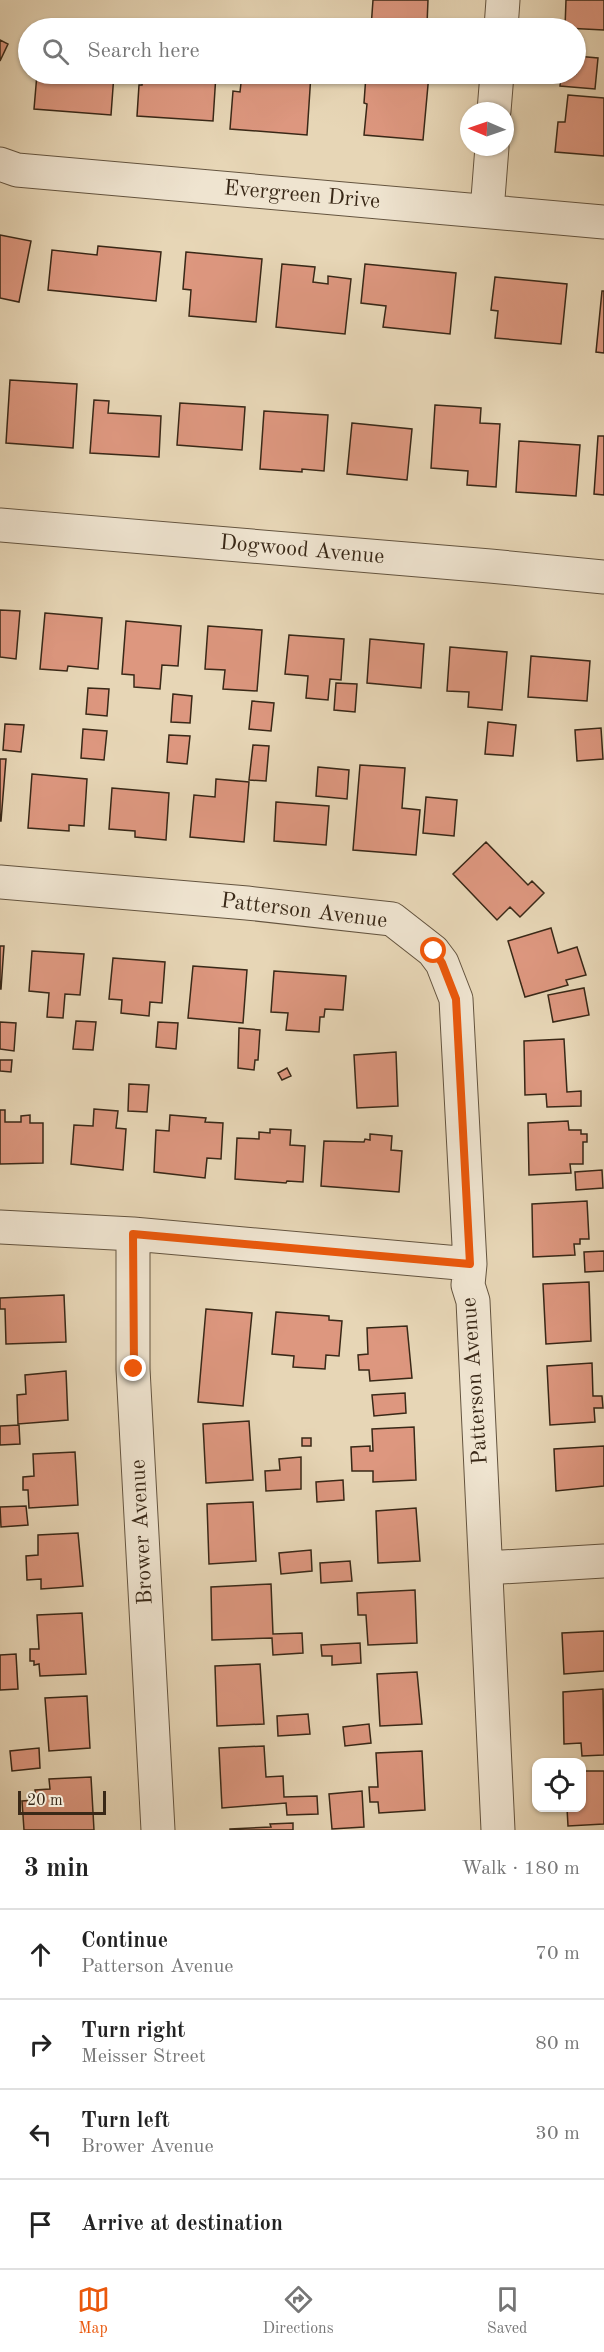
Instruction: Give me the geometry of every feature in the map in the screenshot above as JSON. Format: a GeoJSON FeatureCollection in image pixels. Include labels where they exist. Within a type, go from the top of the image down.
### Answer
{"type":"FeatureCollection","features":[{"type":"Feature","properties":{"kind":"street"},"geometry":{"type":"LineString","coordinates":[[502,18],[503,0]]}},
{"type":"Feature","properties":{"kind":"street"},"geometry":{"type":"LineString","coordinates":[[495,102],[496,84]]}},
{"type":"Feature","properties":{"kind":"street"},"geometry":{"type":"LineString","coordinates":[[487,211],[491,156]]}},
{"type":"Feature","properties":{"kind":"street","name":"Evergreen Drive"},"geometry":{"type":"LineString","coordinates":[[0,164],[17,170],[604,222]]}},
{"type":"Feature","properties":{"kind":"street","name":"Dogwood Avenue"},"geometry":{"type":"LineString","coordinates":[[0,525],[479,565],[604,578]]}},
{"type":"Feature","properties":{"kind":"street","name":"Patterson Avenue"},"geometry":{"type":"LineString","coordinates":[[0,882],[247,903],[393,919],[434,951],[442,963],[456,999],[470,1264],[468,1285],[473,1301],[498,1830]]}},
{"type":"Feature","properties":{"kind":"street"},"geometry":{"type":"LineString","coordinates":[[0,1227],[133,1234],[470,1264]]}},
{"type":"Feature","properties":{"kind":"street","name":"Brower Avenue"},"geometry":{"type":"LineString","coordinates":[[133,1234],[134,1369],[158,1830]]}},
{"type":"Feature","properties":{"kind":"street"},"geometry":{"type":"LineString","coordinates":[[486,1568],[604,1561]]}},
{"type":"Feature","properties":{"kind":"building"},"geometry":{"type":"Polygon","coordinates":[[[373,0],[428,0],[427,18],[372,18],[373,0]]]}},
{"type":"Feature","properties":{"kind":"building"},"geometry":{"type":"Polygon","coordinates":[[[566,0],[604,0],[604,30],[586,29],[586,18],[565,18],[566,0]]]}},
{"type":"Feature","properties":{"kind":"building"},"geometry":{"type":"Polygon","coordinates":[[[0,40],[8,44],[0,61],[0,40]]]}},
{"type":"Feature","properties":{"kind":"building"},"geometry":{"type":"Polygon","coordinates":[[[586,57],[598,58],[595,89],[560,86],[560,84],[586,84],[586,57]]]}},
{"type":"Feature","properties":{"kind":"building"},"geometry":{"type":"Polygon","coordinates":[[[36,84],[113,84],[111,115],[34,109],[36,84]]]}},
{"type":"Feature","properties":{"kind":"building"},"geometry":{"type":"Polygon","coordinates":[[[215,84],[213,121],[137,116],[139,85],[215,84]]]}},
{"type":"Feature","properties":{"kind":"building"},"geometry":{"type":"Polygon","coordinates":[[[241,84],[310,84],[307,135],[230,129],[233,91],[240,92],[241,84]]]}},
{"type":"Feature","properties":{"kind":"building"},"geometry":{"type":"Polygon","coordinates":[[[365,84],[428,84],[423,140],[364,135],[367,104],[364,103],[365,84]]]}},
{"type":"Feature","properties":{"kind":"building"},"geometry":{"type":"Polygon","coordinates":[[[568,95],[604,98],[604,156],[555,152],[558,122],[565,122],[568,95]]]}},
{"type":"Feature","properties":{"kind":"building"},"geometry":{"type":"Polygon","coordinates":[[[0,235],[31,241],[19,302],[0,298],[0,235]]]}},
{"type":"Feature","properties":{"kind":"building"},"geometry":{"type":"Polygon","coordinates":[[[98,246],[161,252],[156,301],[48,290],[52,250],[97,255],[98,246]]]}},
{"type":"Feature","properties":{"kind":"building"},"geometry":{"type":"Polygon","coordinates":[[[186,252],[262,259],[256,322],[189,316],[191,290],[183,289],[186,252]]]}},
{"type":"Feature","properties":{"kind":"building"},"geometry":{"type":"Polygon","coordinates":[[[282,264],[315,267],[313,282],[328,284],[328,276],[351,279],[345,334],[276,327],[282,264]]]}},
{"type":"Feature","properties":{"kind":"building"},"geometry":{"type":"Polygon","coordinates":[[[365,264],[456,273],[450,334],[383,327],[386,306],[361,303],[365,264]]]}},
{"type":"Feature","properties":{"kind":"building"},"geometry":{"type":"Polygon","coordinates":[[[495,277],[567,284],[561,344],[495,338],[498,311],[491,310],[495,277]]]}},
{"type":"Feature","properties":{"kind":"building"},"geometry":{"type":"Polygon","coordinates":[[[602,291],[604,291],[604,353],[596,352],[602,291]]]}},
{"type":"Feature","properties":{"kind":"building"},"geometry":{"type":"Polygon","coordinates":[[[10,380],[77,384],[73,448],[6,443],[10,380]]]}},
{"type":"Feature","properties":{"kind":"building"},"geometry":{"type":"Polygon","coordinates":[[[94,400],[109,401],[108,413],[161,416],[159,457],[90,453],[94,400]]]}},
{"type":"Feature","properties":{"kind":"building"},"geometry":{"type":"Polygon","coordinates":[[[180,403],[245,407],[242,450],[177,445],[180,403]]]}},
{"type":"Feature","properties":{"kind":"building"},"geometry":{"type":"Polygon","coordinates":[[[435,405],[481,408],[480,423],[500,424],[496,487],[467,485],[468,471],[431,468],[435,405]]]}},
{"type":"Feature","properties":{"kind":"building"},"geometry":{"type":"Polygon","coordinates":[[[264,411],[328,415],[324,471],[260,469],[264,411]]]}},
{"type":"Feature","properties":{"kind":"building"},"geometry":{"type":"Polygon","coordinates":[[[352,423],[412,429],[407,480],[347,474],[352,423]]]}},
{"type":"Feature","properties":{"kind":"building"},"geometry":{"type":"Polygon","coordinates":[[[598,436],[604,436],[604,495],[594,494],[598,436]]]}},
{"type":"Feature","properties":{"kind":"building"},"geometry":{"type":"Polygon","coordinates":[[[519,441],[580,445],[576,496],[516,492],[519,441]]]}},
{"type":"Feature","properties":{"kind":"building"},"geometry":{"type":"Polygon","coordinates":[[[0,610],[20,611],[16,659],[0,657],[0,610]]]}},
{"type":"Feature","properties":{"kind":"building"},"geometry":{"type":"Polygon","coordinates":[[[45,613],[102,618],[98,669],[68,666],[67,671],[40,669],[45,613]]]}},
{"type":"Feature","properties":{"kind":"building"},"geometry":{"type":"Polygon","coordinates":[[[126,621],[181,626],[178,666],[162,665],[160,689],[134,687],[134,675],[122,674],[126,621]]]}},
{"type":"Feature","properties":{"kind":"building"},"geometry":{"type":"Polygon","coordinates":[[[208,626],[262,630],[257,691],[223,689],[225,670],[205,669],[208,626]]]}},
{"type":"Feature","properties":{"kind":"building"},"geometry":{"type":"Polygon","coordinates":[[[289,635],[344,639],[341,680],[330,679],[328,700],[306,698],[308,676],[285,674],[289,635]]]}},
{"type":"Feature","properties":{"kind":"building"},"geometry":{"type":"Polygon","coordinates":[[[370,639],[424,644],[421,688],[367,683],[370,639]]]}},
{"type":"Feature","properties":{"kind":"building"},"geometry":{"type":"Polygon","coordinates":[[[450,647],[507,652],[502,710],[468,707],[469,692],[447,691],[450,647]]]}},
{"type":"Feature","properties":{"kind":"building"},"geometry":{"type":"Polygon","coordinates":[[[531,656],[590,661],[587,701],[528,697],[531,656]]]}},
{"type":"Feature","properties":{"kind":"building"},"geometry":{"type":"Polygon","coordinates":[[[336,683],[357,684],[355,712],[334,710],[336,683]]]}},
{"type":"Feature","properties":{"kind":"building"},"geometry":{"type":"Polygon","coordinates":[[[88,688],[109,689],[107,716],[86,714],[88,688]]]}},
{"type":"Feature","properties":{"kind":"building"},"geometry":{"type":"Polygon","coordinates":[[[173,694],[192,696],[190,723],[171,722],[173,694]]]}},
{"type":"Feature","properties":{"kind":"building"},"geometry":{"type":"Polygon","coordinates":[[[252,701],[274,703],[271,731],[249,729],[252,701]]]}},
{"type":"Feature","properties":{"kind":"building"},"geometry":{"type":"Polygon","coordinates":[[[488,722],[516,725],[513,756],[485,754],[488,722]]]}},
{"type":"Feature","properties":{"kind":"building"},"geometry":{"type":"Polygon","coordinates":[[[5,724],[24,725],[21,752],[3,750],[5,724]]]}},
{"type":"Feature","properties":{"kind":"building"},"geometry":{"type":"Polygon","coordinates":[[[601,728],[603,759],[577,761],[575,730],[601,728]]]}},
{"type":"Feature","properties":{"kind":"building"},"geometry":{"type":"Polygon","coordinates":[[[83,729],[107,731],[104,760],[81,758],[83,729]]]}},
{"type":"Feature","properties":{"kind":"building"},"geometry":{"type":"Polygon","coordinates":[[[169,735],[190,736],[187,764],[167,762],[169,735]]]}},
{"type":"Feature","properties":{"kind":"building"},"geometry":{"type":"Polygon","coordinates":[[[253,745],[269,746],[266,781],[249,780],[253,745]]]}},
{"type":"Feature","properties":{"kind":"building"},"geometry":{"type":"Polygon","coordinates":[[[0,759],[6,759],[1,821],[0,821],[0,759]]]}},
{"type":"Feature","properties":{"kind":"building"},"geometry":{"type":"Polygon","coordinates":[[[360,765],[405,768],[402,808],[420,810],[416,855],[353,850],[360,765]]]}},
{"type":"Feature","properties":{"kind":"building"},"geometry":{"type":"Polygon","coordinates":[[[318,767],[349,770],[347,799],[316,796],[318,767]]]}},
{"type":"Feature","properties":{"kind":"building"},"geometry":{"type":"Polygon","coordinates":[[[32,774],[87,779],[84,826],[69,825],[69,831],[28,828],[32,774]]]}},
{"type":"Feature","properties":{"kind":"building"},"geometry":{"type":"Polygon","coordinates":[[[216,779],[249,782],[244,842],[190,837],[194,795],[215,797],[216,779]]]}},
{"type":"Feature","properties":{"kind":"building"},"geometry":{"type":"Polygon","coordinates":[[[112,788],[169,793],[166,840],[135,837],[135,831],[109,829],[112,788]]]}},
{"type":"Feature","properties":{"kind":"building"},"geometry":{"type":"Polygon","coordinates":[[[426,797],[457,800],[454,836],[423,833],[426,797]]]}},
{"type":"Feature","properties":{"kind":"building"},"geometry":{"type":"Polygon","coordinates":[[[276,802],[329,806],[326,845],[274,841],[276,802]]]}},
{"type":"Feature","properties":{"kind":"building"},"geometry":{"type":"Polygon","coordinates":[[[486,842],[528,885],[532,881],[544,893],[520,917],[510,907],[497,920],[453,874],[486,842]]]}},
{"type":"Feature","properties":{"kind":"building"},"geometry":{"type":"Polygon","coordinates":[[[551,928],[558,953],[577,947],[586,975],[566,980],[568,985],[525,997],[508,941],[551,928]]]}},
{"type":"Feature","properties":{"kind":"building"},"geometry":{"type":"Polygon","coordinates":[[[0,946],[4,946],[1,989],[0,989],[0,946]]]}},
{"type":"Feature","properties":{"kind":"building"},"geometry":{"type":"Polygon","coordinates":[[[32,951],[84,954],[80,995],[65,994],[63,1018],[47,1017],[49,993],[29,991],[32,951]]]}},
{"type":"Feature","properties":{"kind":"building"},"geometry":{"type":"Polygon","coordinates":[[[113,958],[165,962],[162,1003],[150,1002],[149,1016],[121,1013],[122,1000],[109,999],[113,958]]]}},
{"type":"Feature","properties":{"kind":"building"},"geometry":{"type":"Polygon","coordinates":[[[193,966],[247,970],[243,1023],[188,1018],[193,966]]]}},
{"type":"Feature","properties":{"kind":"building"},"geometry":{"type":"Polygon","coordinates":[[[274,971],[346,976],[343,1010],[325,1009],[324,1017],[320,1017],[319,1032],[286,1030],[288,1013],[271,1012],[274,971]]]}},
{"type":"Feature","properties":{"kind":"building"},"geometry":{"type":"Polygon","coordinates":[[[584,988],[589,1015],[553,1022],[548,995],[584,988]]]}},
{"type":"Feature","properties":{"kind":"building"},"geometry":{"type":"Polygon","coordinates":[[[76,1021],[96,1022],[93,1050],[73,1049],[76,1021]]]}},
{"type":"Feature","properties":{"kind":"building"},"geometry":{"type":"Polygon","coordinates":[[[0,1022],[16,1023],[14,1051],[0,1049],[0,1022]]]}},
{"type":"Feature","properties":{"kind":"building"},"geometry":{"type":"Polygon","coordinates":[[[158,1022],[178,1023],[176,1049],[156,1047],[158,1022]]]}},
{"type":"Feature","properties":{"kind":"building"},"geometry":{"type":"Polygon","coordinates":[[[239,1028],[260,1030],[258,1060],[255,1060],[254,1070],[238,1068],[239,1028]]]}},
{"type":"Feature","properties":{"kind":"building"},"geometry":{"type":"Polygon","coordinates":[[[564,1039],[567,1092],[581,1091],[581,1106],[547,1107],[546,1094],[525,1095],[524,1041],[564,1039]]]}},
{"type":"Feature","properties":{"kind":"building"},"geometry":{"type":"Polygon","coordinates":[[[396,1052],[398,1106],[357,1108],[354,1055],[396,1052]]]}},
{"type":"Feature","properties":{"kind":"building"},"geometry":{"type":"Polygon","coordinates":[[[0,1060],[12,1060],[11,1072],[0,1071],[0,1060]]]}},
{"type":"Feature","properties":{"kind":"building"},"geometry":{"type":"Polygon","coordinates":[[[287,1068],[291,1076],[282,1080],[278,1073],[287,1068]]]}},
{"type":"Feature","properties":{"kind":"building"},"geometry":{"type":"Polygon","coordinates":[[[129,1084],[149,1085],[147,1112],[128,1111],[129,1084]]]}},
{"type":"Feature","properties":{"kind":"building"},"geometry":{"type":"Polygon","coordinates":[[[94,1109],[118,1111],[116,1128],[126,1129],[123,1170],[71,1164],[74,1125],[93,1126],[94,1109]]]}},
{"type":"Feature","properties":{"kind":"building"},"geometry":{"type":"Polygon","coordinates":[[[0,1110],[5,1110],[5,1122],[21,1122],[21,1116],[30,1115],[30,1123],[43,1123],[43,1163],[0,1164],[0,1110]]]}},
{"type":"Feature","properties":{"kind":"building"},"geometry":{"type":"Polygon","coordinates":[[[170,1115],[206,1118],[205,1122],[223,1123],[221,1159],[207,1158],[205,1178],[154,1172],[156,1130],[169,1131],[170,1115]]]}},
{"type":"Feature","properties":{"kind":"building"},"geometry":{"type":"Polygon","coordinates":[[[568,1121],[569,1130],[581,1130],[581,1134],[587,1134],[587,1142],[583,1142],[583,1164],[570,1164],[571,1173],[529,1175],[528,1123],[568,1121]]]}},
{"type":"Feature","properties":{"kind":"building"},"geometry":{"type":"Polygon","coordinates":[[[270,1129],[291,1130],[290,1145],[305,1146],[303,1182],[235,1179],[237,1138],[259,1139],[259,1132],[270,1133],[270,1129]]]}},
{"type":"Feature","properties":{"kind":"building"},"geometry":{"type":"Polygon","coordinates":[[[370,1134],[392,1136],[391,1150],[402,1151],[399,1192],[321,1186],[324,1141],[364,1142],[365,1139],[370,1140],[370,1134]]]}},
{"type":"Feature","properties":{"kind":"building"},"geometry":{"type":"Polygon","coordinates":[[[602,1170],[603,1188],[576,1190],[575,1172],[602,1170]]]}},
{"type":"Feature","properties":{"kind":"building"},"geometry":{"type":"Polygon","coordinates":[[[587,1201],[589,1239],[580,1239],[580,1244],[574,1244],[575,1255],[533,1257],[532,1204],[587,1201]]]}},
{"type":"Feature","properties":{"kind":"building"},"geometry":{"type":"Polygon","coordinates":[[[604,1251],[604,1271],[585,1272],[584,1252],[604,1251]]]}},
{"type":"Feature","properties":{"kind":"building"},"geometry":{"type":"Polygon","coordinates":[[[589,1282],[591,1341],[546,1344],[543,1284],[589,1282]]]}},
{"type":"Feature","properties":{"kind":"building"},"geometry":{"type":"Polygon","coordinates":[[[64,1295],[66,1342],[6,1344],[5,1309],[0,1309],[0,1298],[64,1295]]]}},
{"type":"Feature","properties":{"kind":"building"},"geometry":{"type":"Polygon","coordinates":[[[206,1309],[252,1313],[243,1406],[198,1402],[206,1309]]]}},
{"type":"Feature","properties":{"kind":"building"},"geometry":{"type":"Polygon","coordinates":[[[276,1312],[329,1316],[329,1320],[342,1321],[339,1356],[326,1355],[325,1369],[293,1367],[294,1356],[272,1354],[276,1312]]]}},
{"type":"Feature","properties":{"kind":"building"},"geometry":{"type":"Polygon","coordinates":[[[407,1326],[412,1378],[370,1381],[369,1370],[359,1370],[358,1355],[368,1354],[367,1328],[407,1326]]]}},
{"type":"Feature","properties":{"kind":"building"},"geometry":{"type":"Polygon","coordinates":[[[592,1363],[593,1396],[602,1396],[603,1408],[594,1408],[595,1422],[550,1425],[547,1366],[592,1363]]]}},
{"type":"Feature","properties":{"kind":"building"},"geometry":{"type":"Polygon","coordinates":[[[66,1371],[68,1420],[18,1424],[17,1395],[26,1394],[25,1375],[66,1371]]]}},
{"type":"Feature","properties":{"kind":"building"},"geometry":{"type":"Polygon","coordinates":[[[405,1393],[406,1413],[374,1416],[372,1395],[405,1393]]]}},
{"type":"Feature","properties":{"kind":"building"},"geometry":{"type":"Polygon","coordinates":[[[249,1421],[253,1480],[206,1483],[203,1424],[249,1421]]]}},
{"type":"Feature","properties":{"kind":"building"},"geometry":{"type":"Polygon","coordinates":[[[19,1425],[20,1444],[0,1445],[0,1426],[19,1425]]]}},
{"type":"Feature","properties":{"kind":"building"},"geometry":{"type":"Polygon","coordinates":[[[414,1427],[416,1480],[373,1482],[373,1471],[352,1471],[351,1447],[370,1446],[370,1451],[373,1451],[372,1429],[414,1427]]]}},
{"type":"Feature","properties":{"kind":"building"},"geometry":{"type":"Polygon","coordinates":[[[302,1438],[311,1438],[311,1446],[302,1446],[302,1438]]]}},
{"type":"Feature","properties":{"kind":"building"},"geometry":{"type":"Polygon","coordinates":[[[604,1446],[604,1486],[556,1491],[554,1449],[604,1446]]]}},
{"type":"Feature","properties":{"kind":"building"},"geometry":{"type":"Polygon","coordinates":[[[75,1452],[78,1505],[29,1508],[28,1490],[23,1490],[23,1477],[34,1476],[33,1454],[75,1452]]]}},
{"type":"Feature","properties":{"kind":"building"},"geometry":{"type":"Polygon","coordinates":[[[301,1457],[301,1489],[266,1491],[265,1471],[280,1470],[279,1459],[301,1457]]]}},
{"type":"Feature","properties":{"kind":"building"},"geometry":{"type":"Polygon","coordinates":[[[343,1480],[344,1500],[317,1502],[316,1482],[343,1480]]]}},
{"type":"Feature","properties":{"kind":"building"},"geometry":{"type":"Polygon","coordinates":[[[253,1502],[256,1561],[209,1564],[207,1504],[253,1502]]]}},
{"type":"Feature","properties":{"kind":"building"},"geometry":{"type":"Polygon","coordinates":[[[26,1506],[28,1525],[1,1527],[0,1507],[26,1506]]]}},
{"type":"Feature","properties":{"kind":"building"},"geometry":{"type":"Polygon","coordinates":[[[416,1508],[420,1561],[378,1563],[376,1511],[416,1508]]]}},
{"type":"Feature","properties":{"kind":"building"},"geometry":{"type":"Polygon","coordinates":[[[78,1533],[83,1586],[41,1589],[41,1579],[27,1580],[26,1556],[38,1555],[38,1535],[78,1533]]]}},
{"type":"Feature","properties":{"kind":"building"},"geometry":{"type":"Polygon","coordinates":[[[311,1550],[312,1571],[281,1574],[279,1553],[311,1550]]]}},
{"type":"Feature","properties":{"kind":"building"},"geometry":{"type":"Polygon","coordinates":[[[350,1561],[352,1581],[321,1583],[320,1563],[350,1561]]]}},
{"type":"Feature","properties":{"kind":"building"},"geometry":{"type":"Polygon","coordinates":[[[271,1584],[273,1634],[302,1633],[303,1653],[273,1655],[272,1638],[212,1640],[211,1587],[271,1584]]]}},
{"type":"Feature","properties":{"kind":"building"},"geometry":{"type":"Polygon","coordinates":[[[415,1590],[417,1643],[368,1645],[366,1615],[358,1615],[357,1593],[415,1590]]]}},
{"type":"Feature","properties":{"kind":"building"},"geometry":{"type":"Polygon","coordinates":[[[82,1613],[86,1674],[40,1676],[39,1664],[34,1665],[34,1661],[30,1661],[30,1649],[39,1649],[37,1615],[82,1613]]]}},
{"type":"Feature","properties":{"kind":"building"},"geometry":{"type":"Polygon","coordinates":[[[604,1631],[604,1671],[564,1674],[562,1633],[604,1631]]]}},
{"type":"Feature","properties":{"kind":"building"},"geometry":{"type":"Polygon","coordinates":[[[360,1643],[361,1663],[332,1665],[332,1656],[322,1656],[321,1645],[360,1643]]]}},
{"type":"Feature","properties":{"kind":"building"},"geometry":{"type":"Polygon","coordinates":[[[16,1654],[18,1689],[0,1690],[0,1655],[16,1654]]]}},
{"type":"Feature","properties":{"kind":"building"},"geometry":{"type":"Polygon","coordinates":[[[260,1664],[264,1724],[217,1726],[215,1666],[260,1664]]]}},
{"type":"Feature","properties":{"kind":"building"},"geometry":{"type":"Polygon","coordinates":[[[417,1672],[422,1724],[380,1726],[377,1674],[417,1672]]]}},
{"type":"Feature","properties":{"kind":"building"},"geometry":{"type":"Polygon","coordinates":[[[603,1689],[604,1755],[582,1756],[581,1743],[564,1744],[563,1692],[603,1689]]]}},
{"type":"Feature","properties":{"kind":"building"},"geometry":{"type":"Polygon","coordinates":[[[87,1696],[90,1748],[49,1751],[45,1698],[87,1696]]]}},
{"type":"Feature","properties":{"kind":"building"},"geometry":{"type":"Polygon","coordinates":[[[308,1714],[310,1734],[278,1736],[277,1716],[308,1714]]]}},
{"type":"Feature","properties":{"kind":"building"},"geometry":{"type":"Polygon","coordinates":[[[369,1724],[371,1743],[345,1746],[343,1727],[369,1724]]]}},
{"type":"Feature","properties":{"kind":"building"},"geometry":{"type":"Polygon","coordinates":[[[264,1746],[266,1777],[283,1776],[284,1797],[317,1796],[318,1814],[287,1815],[286,1803],[222,1808],[219,1748],[264,1746]]]}},
{"type":"Feature","properties":{"kind":"building"},"geometry":{"type":"Polygon","coordinates":[[[39,1748],[40,1768],[12,1771],[10,1751],[39,1748]]]}},
{"type":"Feature","properties":{"kind":"building"},"geometry":{"type":"Polygon","coordinates":[[[422,1751],[425,1810],[379,1813],[378,1802],[370,1802],[369,1787],[378,1787],[376,1753],[422,1751]]]}},
{"type":"Feature","properties":{"kind":"building"},"geometry":{"type":"Polygon","coordinates":[[[586,1771],[604,1771],[604,1824],[568,1826],[567,1812],[586,1812],[586,1771]]]}},
{"type":"Feature","properties":{"kind":"building"},"geometry":{"type":"Polygon","coordinates":[[[91,1777],[94,1830],[24,1830],[22,1801],[36,1800],[35,1790],[50,1789],[49,1779],[91,1777]]]}},
{"type":"Feature","properties":{"kind":"building"},"geometry":{"type":"Polygon","coordinates":[[[362,1791],[364,1827],[332,1829],[329,1794],[362,1791]]]}},
{"type":"Feature","properties":{"kind":"building"},"geometry":{"type":"Polygon","coordinates":[[[293,1823],[293,1830],[230,1830],[271,1827],[270,1824],[293,1823]]]}},
{"type":"Feature","properties":{"kind":"route"},"geometry":{"type":"LineString","coordinates":[[134,1369],[133,1234],[470,1264],[456,999],[442,963],[434,951]]}}]}
